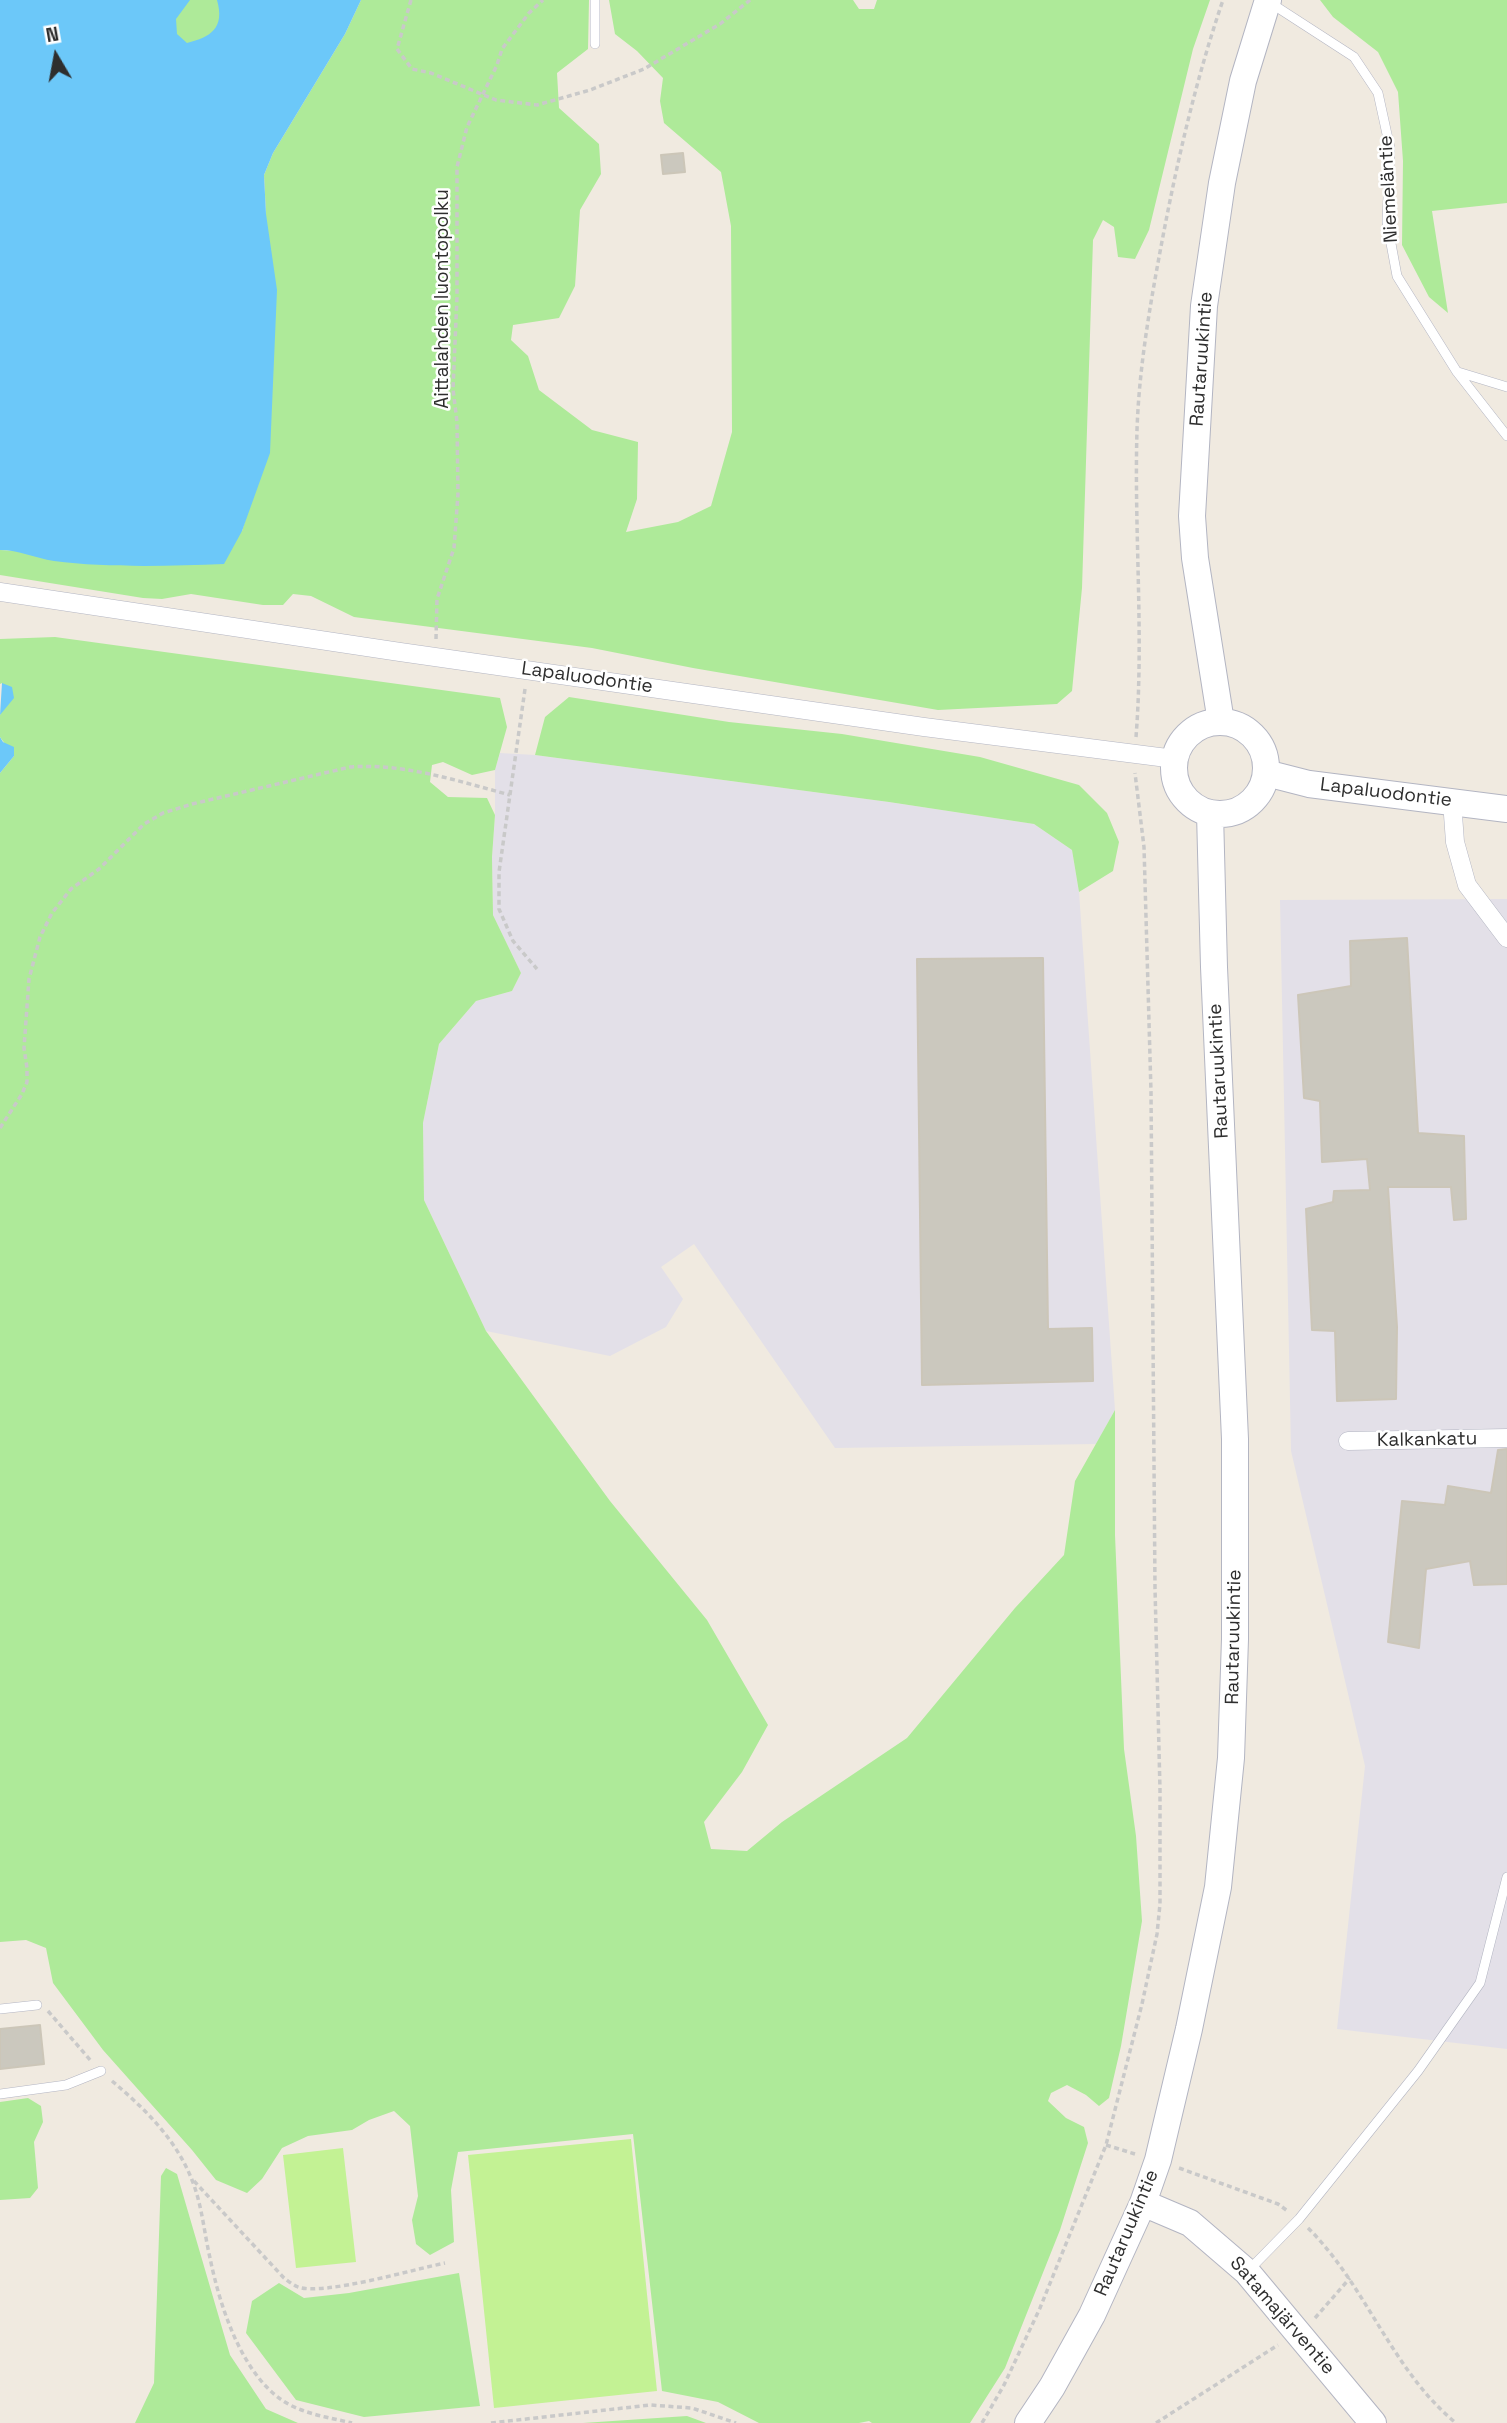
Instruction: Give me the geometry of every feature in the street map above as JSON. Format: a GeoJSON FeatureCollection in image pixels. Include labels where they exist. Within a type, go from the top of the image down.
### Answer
{"type":"FeatureCollection","features":[{"type":"Feature","properties":{"kind":"main road","name":"Rautaruukintie"},"geometry":{"type":"LineString","coordinates":[[1221,722],[1195,558],[1192,516],[1203,319],[1222,183],[1243,81],[1267,0]]}},
{"type":"Feature","properties":{"kind":"main road"},"geometry":{"type":"LineString","coordinates":[[1221,722],[1236,725],[1254,738],[1265,758],[1266,773],[1262,788],[1247,805],[1225,814],[1210,813],[1197,808],[1182,793],[1174,773],[1175,759],[1181,744],[1192,732],[1221,722]]}},
{"type":"Feature","properties":{"kind":"main road","name":"Lapaluodontie"},"geometry":{"type":"LineString","coordinates":[[1266,773],[1309,784],[1507,809]]}},
{"type":"Feature","properties":{"kind":"main road","name":"Rautaruukintie"},"geometry":{"type":"LineString","coordinates":[[1028,2423],[1052,2387],[1092,2315],[1143,2203],[1158,2160],[1218,1887],[1231,1758],[1235,1439],[1214,967],[1210,813]]}},
{"type":"Feature","properties":{"kind":"main road","name":"Satamajärventie"},"geometry":{"type":"LineString","coordinates":[[1143,2203],[1190,2223],[1247,2272],[1373,2423]]}},
{"type":"Feature","properties":{"kind":"street","name":"Lapaluodontie"},"geometry":{"type":"LineString","coordinates":[[0,592],[925,727],[1175,759]]}},
{"type":"Feature","properties":{"kind":"street"},"geometry":{"type":"LineString","coordinates":[[1452,801],[1455,842],[1467,885],[1507,937]]}},
{"type":"Feature","properties":{"kind":"street","name":"Kalkankatu"},"geometry":{"type":"LineString","coordinates":[[1348,1441],[1507,1438]]}},
{"type":"Feature","properties":{"kind":"lane"},"geometry":{"type":"LineString","coordinates":[[595,0],[595,44]]}},
{"type":"Feature","properties":{"kind":"lane","name":"Niemeläntie"},"geometry":{"type":"LineString","coordinates":[[1267,0],[1354,57],[1378,93],[1390,148],[1387,222],[1396,276],[1457,372],[1507,436]]}},
{"type":"Feature","properties":{"kind":"lane"},"geometry":{"type":"LineString","coordinates":[[1457,372],[1507,387]]}},
{"type":"Feature","properties":{"kind":"lane"},"geometry":{"type":"LineString","coordinates":[[1247,2272],[1299,2219],[1418,2071],[1480,1983],[1507,1877]]}},
{"type":"Feature","properties":{"kind":"lane"},"geometry":{"type":"LineString","coordinates":[[0,2009],[37,2005]]}},
{"type":"Feature","properties":{"kind":"lane"},"geometry":{"type":"LineString","coordinates":[[0,2094],[66,2085],[101,2071]]}},
{"type":"Feature","properties":{"kind":"path"},"geometry":{"type":"LineString","coordinates":[[411,0],[397,49],[412,69],[431,73],[496,100],[537,105],[590,90],[644,68],[720,24],[750,0]]}},
{"type":"Feature","properties":{"kind":"path","name":"Aittalahden luontopolku"},"geometry":{"type":"LineString","coordinates":[[436,657],[437,599],[454,548],[458,494],[457,422],[453,389],[457,297],[457,167],[467,127],[502,49],[529,13],[543,0]]}},
{"type":"Feature","properties":{"kind":"path"},"geometry":{"type":"LineString","coordinates":[[982,2423],[1004,2385],[1040,2308],[1105,2145],[1142,2004],[1157,1934],[1160,1905],[1151,1092],[1144,847],[1134,753],[1139,699],[1136,470],[1140,378],[1171,193],[1191,103],[1223,0]]}},
{"type":"Feature","properties":{"kind":"path"},"geometry":{"type":"LineString","coordinates":[[528,670],[499,872],[499,909],[513,941],[537,969]]}},
{"type":"Feature","properties":{"kind":"path"},"geometry":{"type":"LineString","coordinates":[[0,1128],[27,1082],[24,1048],[29,978],[40,937],[52,913],[71,890],[99,869],[144,824],[163,813],[191,804],[351,766],[376,765],[435,776],[510,795]]}},
{"type":"Feature","properties":{"kind":"path"},"geometry":{"type":"LineString","coordinates":[[37,2005],[47,2010],[101,2071],[148,2113],[171,2141],[192,2178],[284,2278],[298,2287],[318,2289],[344,2285],[445,2263]]}},
{"type":"Feature","properties":{"kind":"path"},"geometry":{"type":"LineString","coordinates":[[1105,2145],[1158,2160],[1278,2204],[1299,2219],[1328,2247],[1397,2353],[1440,2410],[1456,2423]]}},
{"type":"Feature","properties":{"kind":"path"},"geometry":{"type":"LineString","coordinates":[[192,2178],[210,2260],[225,2312],[248,2362],[288,2404],[352,2423]]}},
{"type":"Feature","properties":{"kind":"path"},"geometry":{"type":"LineString","coordinates":[[1314,2320],[1350,2278]]}},
{"type":"Feature","properties":{"kind":"path"},"geometry":{"type":"LineString","coordinates":[[1156,2423],[1278,2345]]}},
{"type":"Feature","properties":{"kind":"path"},"geometry":{"type":"LineString","coordinates":[[491,2423],[650,2405],[692,2408],[736,2423]]}},
{"type":"Feature","properties":{"kind":"shaded area"},"geometry":{"type":"Polygon","coordinates":[[[500,753],[535,755],[889,802],[1034,824],[1072,850],[1079,892],[1115,1410],[1096,1444],[835,1448],[694,1244],[661,1267],[683,1299],[666,1327],[610,1356],[486,1331],[424,1200],[423,1123],[439,1044],[476,1001],[512,991],[521,973],[493,915],[495,770],[500,753]]]}},
{"type":"Feature","properties":{"kind":"shaded area"},"geometry":{"type":"Polygon","coordinates":[[[1507,899],[1507,2049],[1337,2029],[1365,1766],[1291,1451],[1280,900],[1507,899]]]}},
{"type":"Feature","properties":{"kind":"green space"},"geometry":{"type":"Polygon","coordinates":[[[181,0],[228,0],[229,3],[198,70],[159,27],[181,0]]]}},
{"type":"Feature","properties":{"kind":"green space"},"geometry":{"type":"Polygon","coordinates":[[[361,0],[589,0],[588,49],[557,73],[559,108],[599,144],[601,174],[580,210],[575,286],[559,318],[513,325],[511,340],[528,356],[539,390],[592,430],[638,442],[637,499],[626,532],[678,522],[711,506],[732,432],[731,226],[721,172],[664,123],[660,101],[663,78],[637,51],[615,34],[609,0],[853,0],[859,9],[874,9],[877,0],[1210,0],[1193,49],[1149,230],[1135,259],[1118,257],[1114,227],[1103,220],[1093,240],[1082,588],[1072,691],[1057,704],[938,710],[592,648],[354,617],[311,596],[293,594],[283,605],[263,605],[191,594],[162,599],[143,598],[0,575],[0,550],[18,551],[52,560],[242,531],[253,494],[266,214],[264,175],[273,153],[345,34],[361,0]]]}},
{"type":"Feature","properties":{"kind":"green space"},"geometry":{"type":"Polygon","coordinates":[[[1320,0],[1507,0],[1507,203],[1432,211],[1448,313],[1429,297],[1402,245],[1403,161],[1398,92],[1378,52],[1333,17],[1320,0]]]}},
{"type":"Feature","properties":{"kind":"green space"},"geometry":{"type":"Polygon","coordinates":[[[55,637],[500,698],[507,727],[495,770],[472,775],[443,762],[432,765],[430,782],[448,797],[487,798],[495,815],[492,857],[493,915],[521,973],[512,991],[476,1001],[439,1044],[423,1123],[424,1200],[486,1331],[610,1501],[707,1620],[768,1725],[742,1772],[704,1822],[711,1849],[747,1851],[782,1822],[907,1738],[1015,1608],[1064,1555],[1075,1481],[1115,1410],[1115,1535],[1124,1749],[1136,1836],[1142,1921],[1121,2046],[1109,2098],[1099,2106],[1067,2085],[1051,2093],[1048,2101],[1066,2118],[1084,2127],[1088,2143],[1060,2230],[1005,2368],[970,2423],[759,2423],[718,2402],[662,2391],[633,2134],[458,2152],[451,2190],[454,2242],[430,2255],[416,2244],[412,2220],[418,2196],[410,2126],[394,2111],[369,2120],[352,2130],[308,2136],[282,2148],[262,2179],[247,2193],[216,2180],[103,2050],[53,1983],[46,1948],[26,1940],[0,1942],[0,773],[14,756],[0,737],[0,715],[3,709],[0,639],[55,637]]]}},
{"type":"Feature","properties":{"kind":"green space"},"geometry":{"type":"Polygon","coordinates":[[[569,697],[729,722],[842,734],[980,757],[1079,785],[1107,813],[1119,842],[1113,871],[1079,892],[1072,850],[1034,824],[535,755],[545,717],[569,697]]]}},
{"type":"Feature","properties":{"kind":"green space"},"geometry":{"type":"Polygon","coordinates":[[[28,2098],[41,2106],[43,2122],[34,2142],[38,2188],[30,2198],[0,2200],[0,2102],[28,2098]]]}},
{"type":"Feature","properties":{"kind":"green space"},"geometry":{"type":"Polygon","coordinates":[[[631,2139],[657,2391],[494,2408],[468,2155],[631,2139]]]}},
{"type":"Feature","properties":{"kind":"green space"},"geometry":{"type":"Polygon","coordinates":[[[343,2148],[356,2262],[296,2268],[283,2155],[343,2148]]]}},
{"type":"Feature","properties":{"kind":"green space"},"geometry":{"type":"Polygon","coordinates":[[[166,2168],[177,2174],[230,2355],[266,2409],[298,2423],[135,2423],[154,2383],[161,2176],[166,2168]]]}},
{"type":"Feature","properties":{"kind":"green space"},"geometry":{"type":"Polygon","coordinates":[[[459,2273],[480,2406],[364,2417],[296,2400],[246,2333],[252,2301],[279,2283],[304,2298],[349,2293],[459,2273]]]}},
{"type":"Feature","properties":{"kind":"green space"},"geometry":{"type":"Polygon","coordinates":[[[687,2416],[706,2423],[583,2423],[687,2416]]]}},
{"type":"Feature","properties":{"kind":"water"},"geometry":{"type":"Polygon","coordinates":[[[0,0],[190,0],[176,19],[177,34],[187,43],[203,38],[214,30],[219,18],[217,0],[361,0],[345,34],[273,153],[264,175],[266,214],[277,290],[270,453],[242,531],[224,564],[95,565],[54,561],[0,550],[0,0]]]}},
{"type":"Feature","properties":{"kind":"water"},"geometry":{"type":"Polygon","coordinates":[[[2,683],[12,687],[14,698],[0,715],[2,683]]]}},
{"type":"Feature","properties":{"kind":"water"},"geometry":{"type":"Polygon","coordinates":[[[0,737],[3,742],[14,747],[14,756],[0,773],[0,737]]]}},
{"type":"Feature","properties":{"kind":"building"},"geometry":{"type":"Polygon","coordinates":[[[683,153],[685,172],[663,174],[661,155],[683,153]]]}},
{"type":"Feature","properties":{"kind":"building"},"geometry":{"type":"Polygon","coordinates":[[[1407,938],[1418,1133],[1464,1136],[1466,1219],[1454,1220],[1451,1187],[1388,1187],[1397,1327],[1396,1399],[1337,1401],[1335,1331],[1312,1330],[1306,1209],[1333,1202],[1334,1191],[1370,1190],[1367,1159],[1322,1162],[1320,1101],[1304,1098],[1298,995],[1351,986],[1350,941],[1407,938]]]}},
{"type":"Feature","properties":{"kind":"building"},"geometry":{"type":"Polygon","coordinates":[[[1043,958],[1048,1329],[1092,1328],[1093,1381],[922,1385],[917,959],[1043,958]]]}},
{"type":"Feature","properties":{"kind":"building"},"geometry":{"type":"Polygon","coordinates":[[[1507,1449],[1507,1584],[1474,1585],[1470,1561],[1426,1569],[1419,1648],[1388,1642],[1402,1501],[1445,1505],[1448,1486],[1491,1493],[1498,1450],[1507,1449]]]}},
{"type":"Feature","properties":{"kind":"building"},"geometry":{"type":"Polygon","coordinates":[[[40,2025],[44,2064],[0,2069],[0,2029],[40,2025]]]}}]}
